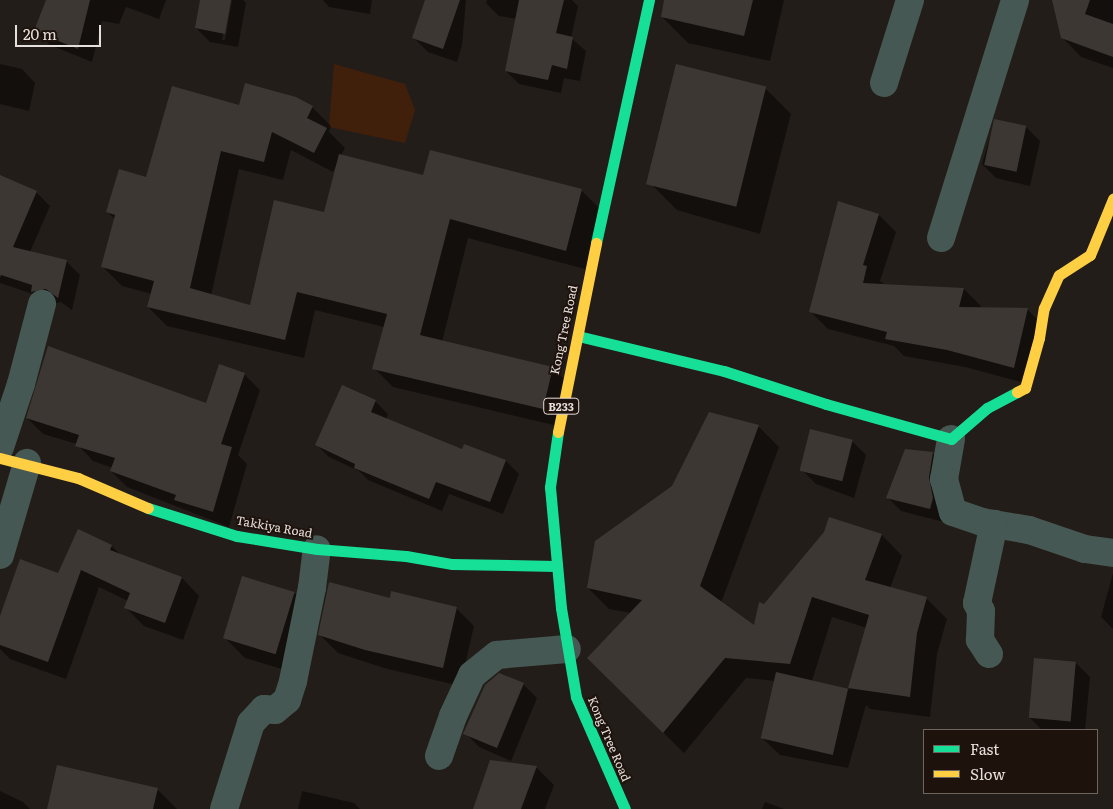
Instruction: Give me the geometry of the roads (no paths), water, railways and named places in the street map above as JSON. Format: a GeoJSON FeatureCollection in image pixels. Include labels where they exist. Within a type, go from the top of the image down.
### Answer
{"type":"FeatureCollection","features":[{"type":"Feature","properties":{"kind":"street","name":"Kong Tree Road"},"geometry":{"type":"LineString","coordinates":[[625,809],[576,697],[567,649],[556,566],[550,487],[561,406],[578,336],[606,190],[648,0]]}},
{"type":"Feature","properties":{"kind":"street"},"geometry":{"type":"LineString","coordinates":[[884,83],[910,0]]}},
{"type":"Feature","properties":{"kind":"street"},"geometry":{"type":"LineString","coordinates":[[942,238],[1015,0]]}},
{"type":"Feature","properties":{"kind":"street"},"geometry":{"type":"LineString","coordinates":[[1113,199],[1090,255],[1059,275],[1048,300],[1025,388],[987,408],[951,439],[944,479],[953,512],[994,524],[1029,530],[1085,549],[1113,553]]}},
{"type":"Feature","properties":{"kind":"street"},"geometry":{"type":"LineString","coordinates":[[0,447],[21,384],[42,304]]}},
{"type":"Feature","properties":{"kind":"street"},"geometry":{"type":"LineString","coordinates":[[578,336],[724,371],[826,404],[951,439]]}},
{"type":"Feature","properties":{"kind":"street","name":"Takkiya Road"},"geometry":{"type":"LineString","coordinates":[[0,458],[27,463],[78,478],[151,508],[237,536],[317,548],[406,556],[452,564],[556,566]]}},
{"type":"Feature","properties":{"kind":"street"},"geometry":{"type":"LineString","coordinates":[[0,556],[27,463]]}},
{"type":"Feature","properties":{"kind":"street"},"geometry":{"type":"LineString","coordinates":[[989,654],[980,640],[981,611],[977,603],[994,524]]}},
{"type":"Feature","properties":{"kind":"street"},"geometry":{"type":"LineString","coordinates":[[224,809],[251,723],[264,709],[275,710],[287,700],[293,681],[312,588],[317,548]]}},
{"type":"Feature","properties":{"kind":"street"},"geometry":{"type":"LineString","coordinates":[[439,756],[453,716],[472,675],[497,655],[567,649]]}}]}
